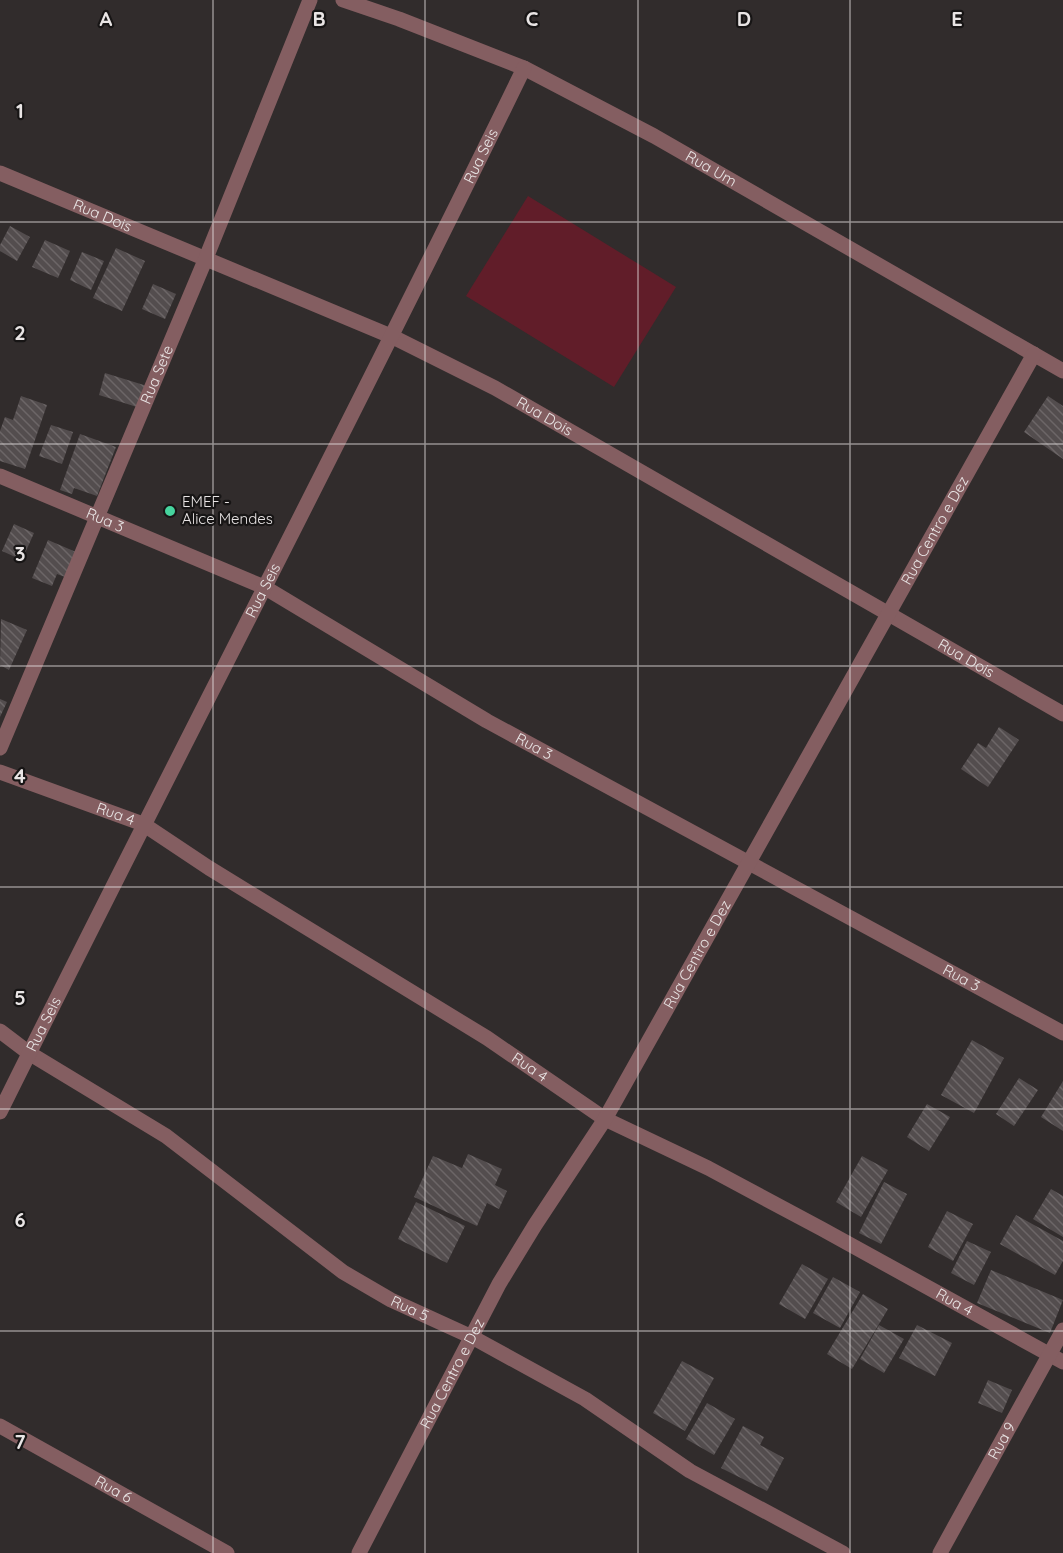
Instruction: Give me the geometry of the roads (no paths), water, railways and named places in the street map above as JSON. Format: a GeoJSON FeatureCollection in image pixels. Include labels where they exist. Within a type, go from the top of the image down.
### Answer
{"type":"FeatureCollection","features":[{"type":"Feature","properties":{"kind":"street","name":"Rua Sete"},"geometry":{"type":"LineString","coordinates":[[0,748],[206,258],[310,0]]}},
{"type":"Feature","properties":{"kind":"street","name":"Rua Um"},"geometry":{"type":"LineString","coordinates":[[343,0],[421,27],[524,68],[654,136],[1063,371]]}},
{"type":"Feature","properties":{"kind":"street","name":"Rua Seis"},"geometry":{"type":"LineString","coordinates":[[0,1112],[143,824],[393,337],[524,68]]}},
{"type":"Feature","properties":{"kind":"street","name":"Rua Dois"},"geometry":{"type":"LineString","coordinates":[[0,173],[393,337],[495,388],[886,615],[1063,714]]}},
{"type":"Feature","properties":{"kind":"street","name":"Rua Centro e Dez"},"geometry":{"type":"LineString","coordinates":[[359,1553],[472,1337],[535,1225],[605,1119],[1034,354]]}},
{"type":"Feature","properties":{"kind":"street","name":"Rua 3"},"geometry":{"type":"LineString","coordinates":[[0,476],[264,587],[487,722],[1063,1033]]}},
{"type":"Feature","properties":{"kind":"street","name":"Rua 4"},"geometry":{"type":"LineString","coordinates":[[0,772],[143,824],[209,868],[487,1038],[605,1119],[708,1168],[1056,1358]]}},
{"type":"Feature","properties":{"kind":"street","name":"Rua 5"},"geometry":{"type":"LineString","coordinates":[[0,1031],[29,1053],[166,1136],[343,1272],[391,1300],[472,1337],[585,1400],[690,1471],[843,1553]]}},
{"type":"Feature","properties":{"kind":"street","name":"Rua 9"},"geometry":{"type":"LineString","coordinates":[[940,1553],[1056,1358],[1063,1330]]}},
{"type":"Feature","properties":{"kind":"street","name":"Rua 6"},"geometry":{"type":"LineString","coordinates":[[0,1426],[227,1553]]}},
{"type":"Feature","properties":{"kind":"place","name":"EMEF - Alice Mendes"},"geometry":{"type":"Point","coordinates":[170,511]}}]}
